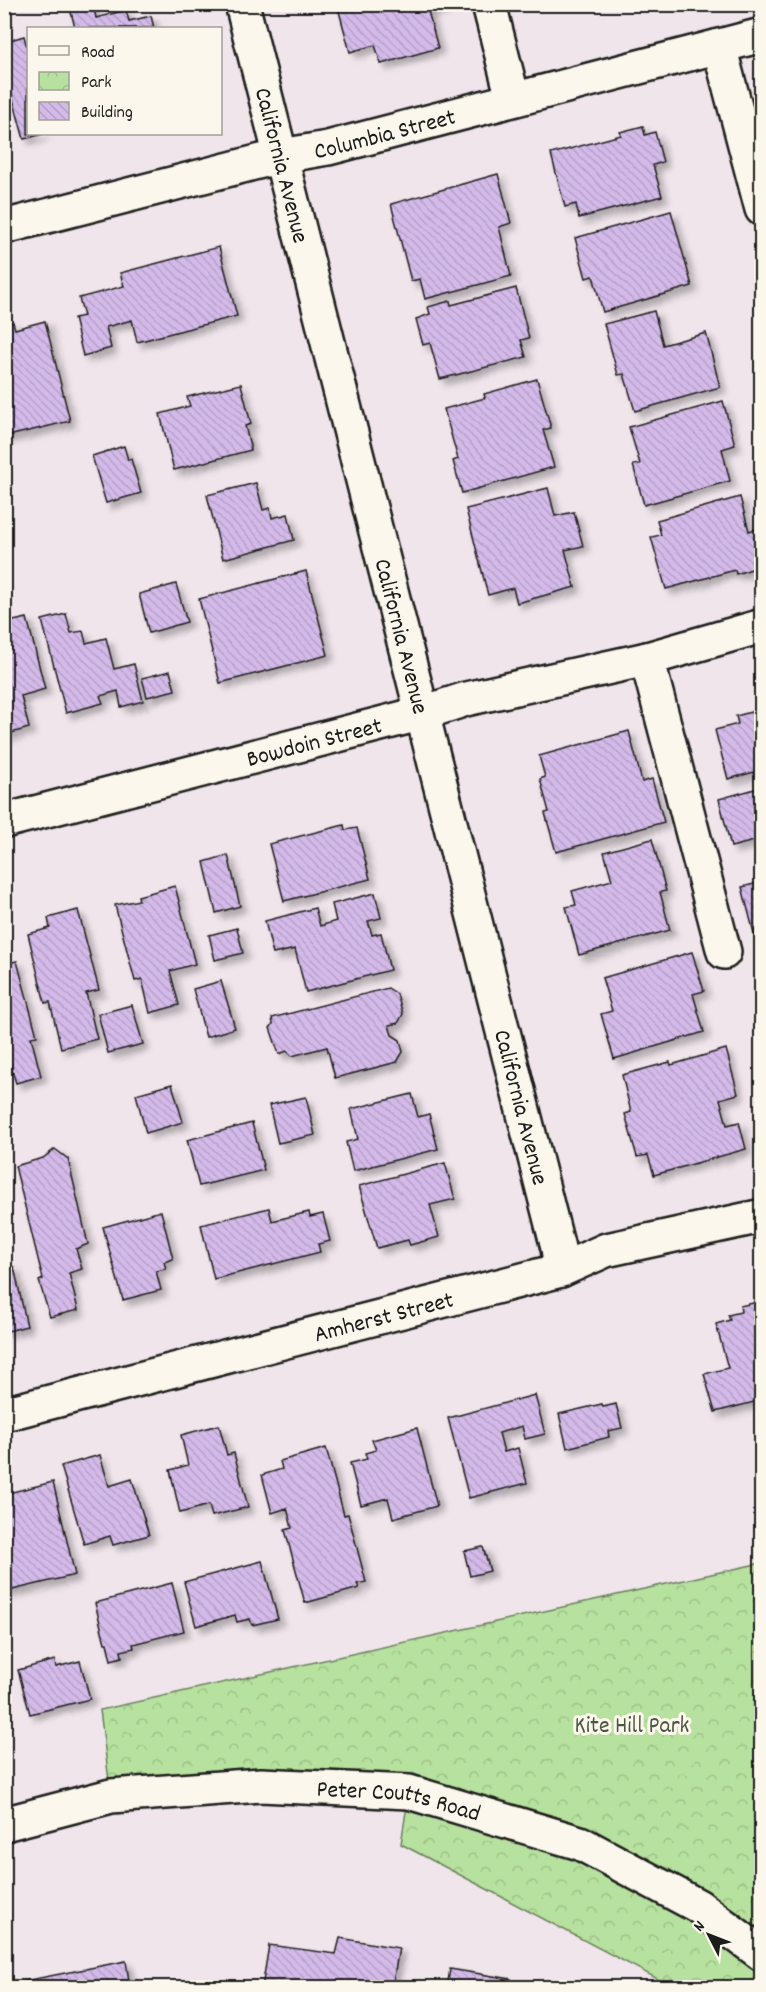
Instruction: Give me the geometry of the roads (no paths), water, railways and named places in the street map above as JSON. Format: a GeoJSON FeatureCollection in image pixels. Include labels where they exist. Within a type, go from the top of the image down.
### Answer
{"type":"FeatureCollection","features":[{"type":"Feature","properties":{"kind":"street","name":"California Avenue"},"geometry":{"type":"LineString","coordinates":[[242,4],[558,1248],[561,1270]]}},
{"type":"Feature","properties":{"kind":"street"},"geometry":{"type":"LineString","coordinates":[[489,4],[513,99]]}},
{"type":"Feature","properties":{"kind":"street","name":"Columbia Street"},"geometry":{"type":"LineString","coordinates":[[4,227],[281,156],[328,148],[762,35]]}},
{"type":"Feature","properties":{"kind":"street"},"geometry":{"type":"LineString","coordinates":[[719,46],[762,209]]}},
{"type":"Feature","properties":{"kind":"street","name":"Bowdoin Street"},"geometry":{"type":"LineString","coordinates":[[4,821],[423,713],[466,699],[647,659],[762,626]]}},
{"type":"Feature","properties":{"kind":"street"},"geometry":{"type":"LineString","coordinates":[[647,659],[724,952]]}},
{"type":"Feature","properties":{"kind":"street","name":"Amherst Street"},"geometry":{"type":"LineString","coordinates":[[4,1414],[561,1270],[606,1250],[762,1216]]}},
{"type":"Feature","properties":{"kind":"street","name":"Peter Coutts Road"},"geometry":{"type":"LineString","coordinates":[[4,1824],[111,1796],[261,1785],[409,1792],[580,1843],[698,1906],[762,1954]]}},
{"type":"Feature","properties":{"kind":"park label","name":"Kite Hill Park"},"geometry":{"type":"Point","coordinates":[632,1724]}}]}
